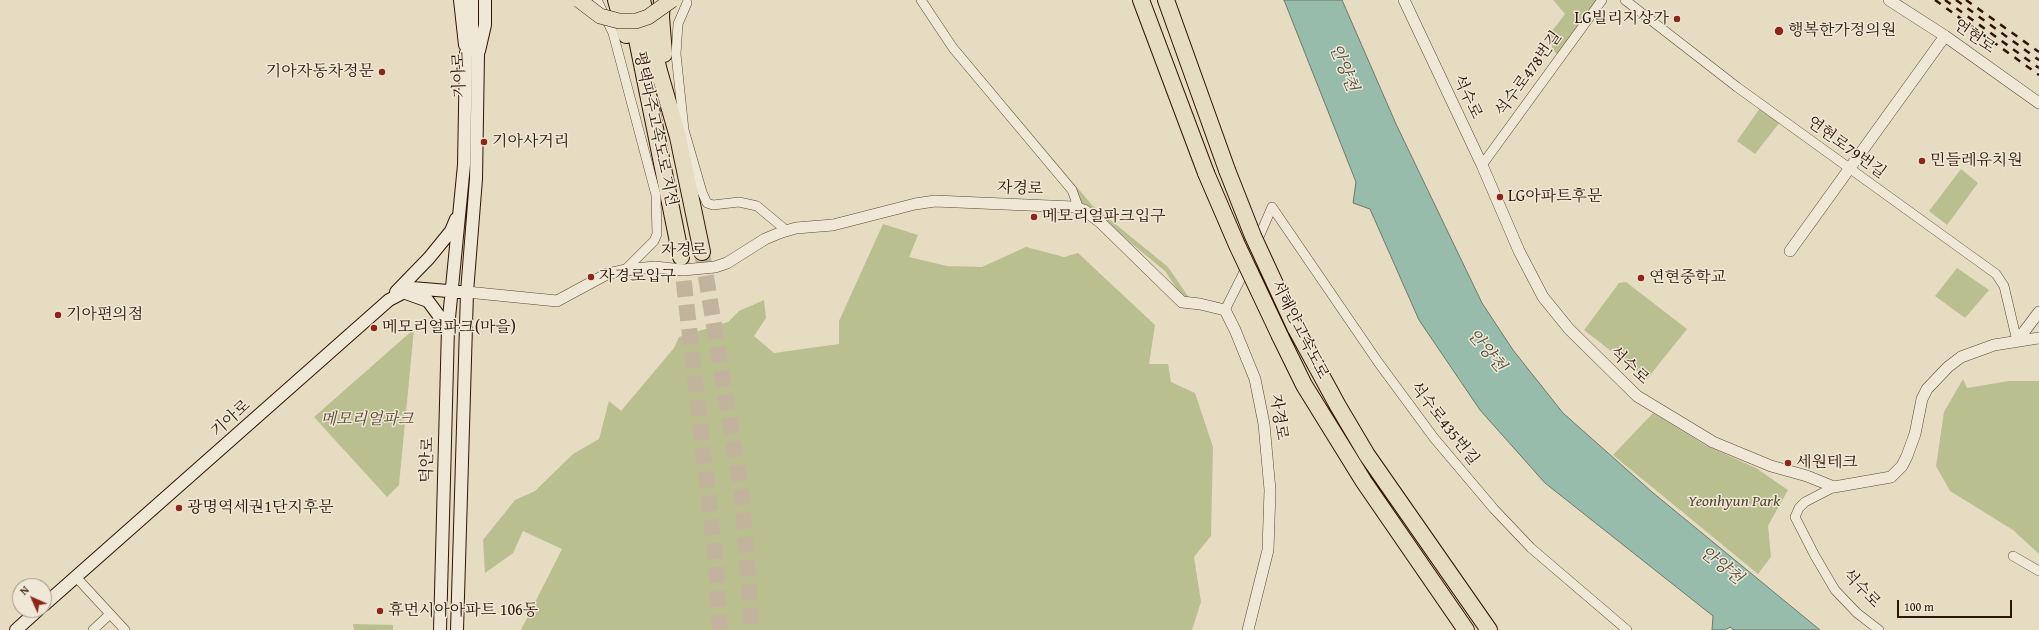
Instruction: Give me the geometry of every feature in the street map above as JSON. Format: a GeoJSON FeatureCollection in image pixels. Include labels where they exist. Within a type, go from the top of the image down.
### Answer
{"type":"FeatureCollection","features":[{"type":"Feature","properties":{"kind":"highway"},"geometry":{"type":"LineString","coordinates":[[579,0],[600,16],[619,21],[636,21],[648,17],[672,0]]}},
{"type":"Feature","properties":{"kind":"highway"},"geometry":{"type":"LineString","coordinates":[[616,0],[658,140]]}},
{"type":"Feature","properties":{"kind":"highway","name":"평택파주고속도로 지선"},"geometry":{"type":"LineString","coordinates":[[629,0],[681,257]]}},
{"type":"Feature","properties":{"kind":"highway","name":"평택파주고속도로 지선"},"geometry":{"type":"LineString","coordinates":[[642,0],[659,71],[678,137],[702,252]]}},
{"type":"Feature","properties":{"kind":"highway"},"geometry":{"type":"LineString","coordinates":[[662,0],[662,42],[678,137]]}},
{"type":"Feature","properties":{"kind":"highway","name":"서해안고속도로"},"geometry":{"type":"LineString","coordinates":[[1141,0],[1206,173],[1237,245],[1304,385],[1360,476],[1462,626]]}},
{"type":"Feature","properties":{"kind":"highway","name":"서해안고속도로"},"geometry":{"type":"LineString","coordinates":[[1166,0],[1227,170],[1253,236],[1295,327],[1338,406],[1367,455],[1489,630]]}},
{"type":"Feature","properties":{"kind":"highway"},"geometry":{"type":"LineString","coordinates":[[1470,602],[1496,630]]}},
{"type":"Feature","properties":{"kind":"main road"},"geometry":{"type":"LineString","coordinates":[[460,0],[466,53]]}},
{"type":"Feature","properties":{"kind":"main road"},"geometry":{"type":"LineString","coordinates":[[472,0],[472,31]]}},
{"type":"Feature","properties":{"kind":"main road"},"geometry":{"type":"LineString","coordinates":[[478,54],[485,25],[485,0]]}},
{"type":"Feature","properties":{"kind":"main road","name":"기아로"},"geometry":{"type":"LineString","coordinates":[[452,291],[464,165],[466,53],[472,31]]}},
{"type":"Feature","properties":{"kind":"main road","name":"기아로"},"geometry":{"type":"LineString","coordinates":[[52,598],[388,300],[412,288],[467,292],[476,179],[478,54],[472,31]]}},
{"type":"Feature","properties":{"kind":"main road"},"geometry":{"type":"LineString","coordinates":[[388,300],[429,258],[452,231],[460,209]]}},
{"type":"Feature","properties":{"kind":"main road","name":"덕안로"},"geometry":{"type":"LineString","coordinates":[[440,630],[448,328],[452,291]]}},
{"type":"Feature","properties":{"kind":"main road"},"geometry":{"type":"LineString","coordinates":[[403,292],[428,301],[448,328]]}},
{"type":"Feature","properties":{"kind":"main road"},"geometry":{"type":"LineString","coordinates":[[457,630],[467,292]]}},
{"type":"Feature","properties":{"kind":"main road"},"geometry":{"type":"LineString","coordinates":[[16,630],[29,618]]}},
{"type":"Feature","properties":{"kind":"street"},"geometry":{"type":"LineString","coordinates":[[597,0],[616,32],[656,195],[657,234],[654,242],[625,270]]}},
{"type":"Feature","properties":{"kind":"street"},"geometry":{"type":"LineString","coordinates":[[921,0],[953,48],[1072,190],[1079,209]]}},
{"type":"Feature","properties":{"kind":"street","name":"석수로"},"geometry":{"type":"LineString","coordinates":[[1404,0],[1482,165],[1519,251],[1543,297],[1569,329],[1637,396],[1713,442],[1771,466],[1807,476],[1834,487]]}},
{"type":"Feature","properties":{"kind":"street","name":"석수로478번길"},"geometry":{"type":"LineString","coordinates":[[1482,165],[1602,0]]}},
{"type":"Feature","properties":{"kind":"street","name":"연현로79번길"},"geometry":{"type":"LineString","coordinates":[[1624,0],[1737,87],[1996,274],[2004,286],[2017,341]]}},
{"type":"Feature","properties":{"kind":"street","name":"연현로"},"geometry":{"type":"LineString","coordinates":[[1890,0],[1919,21],[1946,36],[2039,103]]}},
{"type":"Feature","properties":{"kind":"street"},"geometry":{"type":"LineString","coordinates":[[1899,0],[1919,21]]}},
{"type":"Feature","properties":{"kind":"street"},"geometry":{"type":"LineString","coordinates":[[686,3],[678,24],[676,54],[684,130],[707,203],[713,205],[739,202],[757,206],[787,231]]}},
{"type":"Feature","properties":{"kind":"street"},"geometry":{"type":"LineString","coordinates":[[667,23],[678,24]]}},
{"type":"Feature","properties":{"kind":"street"},"geometry":{"type":"LineString","coordinates":[[1790,251],[1946,36]]}},
{"type":"Feature","properties":{"kind":"street","name":"자경로"},"geometry":{"type":"LineString","coordinates":[[467,292],[557,301],[607,274],[625,270],[655,268],[682,270],[715,267],[727,263],[765,239],[787,231],[833,225],[915,204],[935,201],[1073,207],[1079,209],[1100,222],[1182,302],[1200,304],[1225,310],[1255,379],[1264,424],[1270,490],[1268,550],[1248,630]]}},
{"type":"Feature","properties":{"kind":"street","name":"석수로435번길"},"geometry":{"type":"LineString","coordinates":[[1225,310],[1242,276],[1272,207],[1378,362],[1434,438],[1494,509],[1531,548],[1627,630]]}},
{"type":"Feature","properties":{"kind":"street"},"geometry":{"type":"LineString","coordinates":[[2017,341],[2039,312]]}},
{"type":"Feature","properties":{"kind":"street"},"geometry":{"type":"LineString","coordinates":[[1834,487],[1891,477],[1902,466],[1915,434],[1922,398],[1927,389],[1948,367],[1961,357],[1994,345],[2039,338]]}},
{"type":"Feature","properties":{"kind":"street","name":"석수로"},"geometry":{"type":"LineString","coordinates":[[1834,487],[1805,502],[1799,508],[1796,518],[1835,590],[1857,613],[1879,630]]}},
{"type":"Feature","properties":{"kind":"street"},"geometry":{"type":"LineString","coordinates":[[2013,556],[2039,571]]}},
{"type":"Feature","properties":{"kind":"street"},"geometry":{"type":"LineString","coordinates":[[76,577],[125,630]]}},
{"type":"Feature","properties":{"kind":"street"},"geometry":{"type":"LineString","coordinates":[[93,630],[110,614]]}},
{"type":"Feature","properties":{"kind":"green space"},"geometry":{"type":"Polygon","coordinates":[[[1553,0],[1599,0],[1558,55],[1553,50],[1549,35],[1565,14],[1553,0]]]}},
{"type":"Feature","properties":{"kind":"green space"},"geometry":{"type":"Polygon","coordinates":[[[960,49],[1092,205],[1168,267],[1192,302],[1181,295],[1165,271],[1080,201],[956,53],[960,49]]]}},
{"type":"Feature","properties":{"kind":"green space"},"geometry":{"type":"Polygon","coordinates":[[[1760,108],[1780,122],[1755,154],[1737,141],[1760,108]]]}},
{"type":"Feature","properties":{"kind":"green space"},"geometry":{"type":"Polygon","coordinates":[[[1961,169],[1978,183],[1947,225],[1929,211],[1961,169]]]}},
{"type":"Feature","properties":{"kind":"green space"},"geometry":{"type":"Polygon","coordinates":[[[883,224],[918,235],[909,257],[947,266],[982,267],[1026,247],[1064,257],[1078,253],[1155,325],[1149,364],[1168,364],[1171,382],[1195,393],[1213,447],[1211,536],[1194,557],[1201,602],[1192,630],[521,630],[562,549],[523,531],[513,553],[485,573],[483,540],[515,500],[535,491],[573,454],[599,439],[609,401],[621,411],[674,348],[679,337],[728,322],[739,311],[764,300],[766,318],[754,336],[774,353],[839,344],[839,321],[883,224]]]}},
{"type":"Feature","properties":{"kind":"green space"},"geometry":{"type":"Polygon","coordinates":[[[1957,268],[1989,290],[1965,318],[1935,296],[1957,268]]]}},
{"type":"Feature","properties":{"kind":"green space"},"geometry":{"type":"Polygon","coordinates":[[[1626,282],[1687,329],[1647,379],[1584,330],[1619,283],[1626,282]]]}},
{"type":"Feature","properties":{"kind":"green space","name":"메모리얼파크"},"geometry":{"type":"Polygon","coordinates":[[[414,329],[399,485],[387,497],[314,417],[414,329]]]}},
{"type":"Feature","properties":{"kind":"green space"},"geometry":{"type":"Polygon","coordinates":[[[1963,379],[1967,388],[2009,381],[2039,381],[2039,554],[2013,530],[1950,491],[1936,466],[1944,412],[1963,379]]]}},
{"type":"Feature","properties":{"kind":"green space","name":"Yeonhyun Park"},"geometry":{"type":"Polygon","coordinates":[[[1653,413],[1705,445],[1756,468],[1788,490],[1768,526],[1771,557],[1758,574],[1613,455],[1653,413]]]}},
{"type":"Feature","properties":{"kind":"green space"},"geometry":{"type":"Polygon","coordinates":[[[353,624],[393,625],[393,630],[354,630],[353,624]]]}},
{"type":"Feature","properties":{"kind":"water","name":"안양천"},"geometry":{"type":"Polygon","coordinates":[[[1284,0],[1342,0],[1396,124],[1482,303],[1513,350],[1563,413],[1652,492],[1820,630],[1734,630],[1730,627],[1725,630],[1712,630],[1713,616],[1545,483],[1480,410],[1419,320],[1370,209],[1353,203],[1356,182],[1284,0]]]}},
{"type":"Feature","properties":{"kind":"tunnel"},"geometry":{"type":"LineString","coordinates":[[702,252],[742,497],[752,630]]}},
{"type":"Feature","properties":{"kind":"tunnel"},"geometry":{"type":"LineString","coordinates":[[681,257],[715,555],[720,630]]}},
{"type":"Feature","properties":{"kind":"railway"},"geometry":{"type":"LineString","coordinates":[[1935,0],[2039,75]]}},
{"type":"Feature","properties":{"kind":"railway"},"geometry":{"type":"LineString","coordinates":[[1945,0],[2039,68]]}},
{"type":"Feature","properties":{"kind":"railway"},"geometry":{"type":"LineString","coordinates":[[1956,0],[2039,60]]}},
{"type":"Feature","properties":{"kind":"railway"},"geometry":{"type":"LineString","coordinates":[[1966,0],[2039,52]]}},
{"type":"Feature","properties":{"kind":"place","name":"LG빌리지상가"},"geometry":{"type":"Point","coordinates":[1677,19]}},
{"type":"Feature","properties":{"kind":"place","name":"행복한가정의원"},"geometry":{"type":"Point","coordinates":[1779,31]}},
{"type":"Feature","properties":{"kind":"place","name":"기아자동차정문"},"geometry":{"type":"Point","coordinates":[382,72]}},
{"type":"Feature","properties":{"kind":"place","name":"기아사거리"},"geometry":{"type":"Point","coordinates":[484,142]}},
{"type":"Feature","properties":{"kind":"place","name":"민들레유치원"},"geometry":{"type":"Point","coordinates":[1922,161]}},
{"type":"Feature","properties":{"kind":"place","name":"LG아파트후문"},"geometry":{"type":"Point","coordinates":[1500,197]}},
{"type":"Feature","properties":{"kind":"place","name":"메모리얼파크입구"},"geometry":{"type":"Point","coordinates":[1034,217]}},
{"type":"Feature","properties":{"kind":"place","name":"자경로입구"},"geometry":{"type":"Point","coordinates":[591,277]}},
{"type":"Feature","properties":{"kind":"place","name":"연현중학교"},"geometry":{"type":"Point","coordinates":[1641,278]}},
{"type":"Feature","properties":{"kind":"place","name":"기아편의점"},"geometry":{"type":"Point","coordinates":[58,315]}},
{"type":"Feature","properties":{"kind":"place","name":"메모리얼파크(마을)"},"geometry":{"type":"Point","coordinates":[374,328]}},
{"type":"Feature","properties":{"kind":"place","name":"세원테크"},"geometry":{"type":"Point","coordinates":[1788,463]}},
{"type":"Feature","properties":{"kind":"place","name":"광명역세권1단지후문"},"geometry":{"type":"Point","coordinates":[179,508]}},
{"type":"Feature","properties":{"kind":"place","name":"휴먼시아아파트 106동"},"geometry":{"type":"Point","coordinates":[380,611]}}]}
